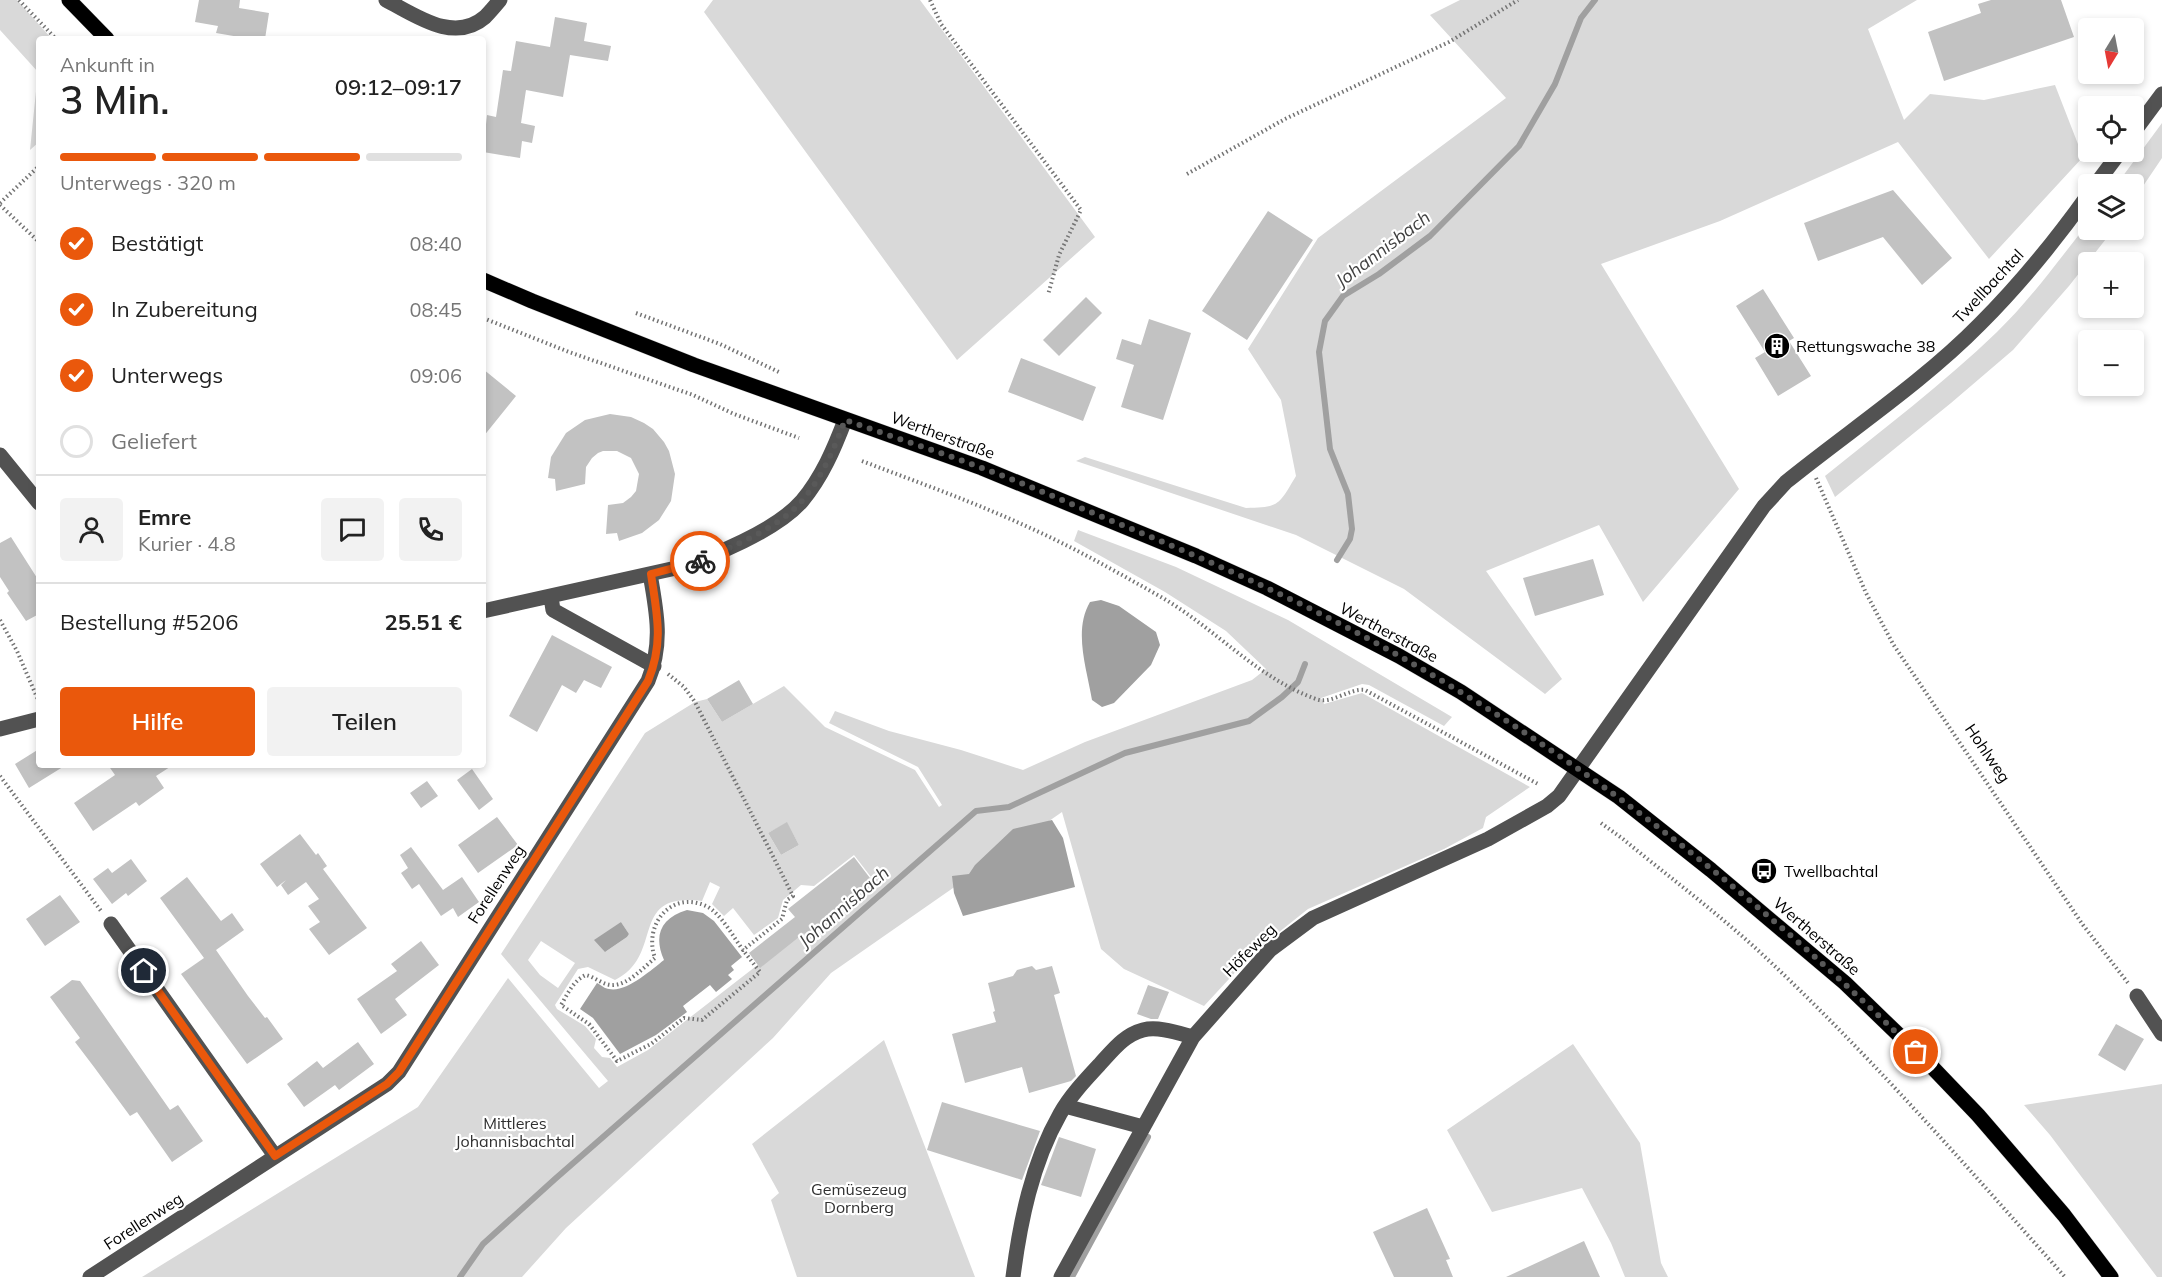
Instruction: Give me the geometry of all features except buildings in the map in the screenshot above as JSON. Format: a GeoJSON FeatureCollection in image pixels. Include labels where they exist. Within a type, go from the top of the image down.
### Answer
{"type":"FeatureCollection","features":[{"type":"Feature","properties":{"kind":"main road"},"geometry":{"type":"LineString","coordinates":[[69,0],[104,36]]}},
{"type":"Feature","properties":{"kind":"main road","name":"Wertherstraße"},"geometry":{"type":"LineString","coordinates":[[486,281],[618,336],[982,468],[1164,542],[1248,580],[1399,656],[1461,692],[1619,797],[1711,870],[1853,990],[1932,1067],[1977,1115],[2064,1215],[2111,1277]]}},
{"type":"Feature","properties":{"kind":"street"},"geometry":{"type":"LineString","coordinates":[[386,0],[438,26],[451,28],[470,26],[484,18],[500,0]]}},
{"type":"Feature","properties":{"kind":"street"},"geometry":{"type":"LineString","coordinates":[[2144,118],[2162,94]]}},
{"type":"Feature","properties":{"kind":"street","name":"Twellbachtal"},"geometry":{"type":"LineString","coordinates":[[1579,771],[1764,506],[1785,482],[1939,362],[1979,325],[2021,280],[2078,208]]}},
{"type":"Feature","properties":{"kind":"street"},"geometry":{"type":"LineString","coordinates":[[486,610],[698,562],[740,543],[776,522],[800,503],[820,476],[834,450],[845,420]]}},
{"type":"Feature","properties":{"kind":"street"},"geometry":{"type":"LineString","coordinates":[[0,455],[36,498]]}},
{"type":"Feature","properties":{"kind":"street","name":"Forellenweg"},"geometry":{"type":"LineString","coordinates":[[90,1277],[387,1084],[399,1072],[641,691],[654,666],[659,643],[651,574]]}},
{"type":"Feature","properties":{"kind":"street"},"geometry":{"type":"LineString","coordinates":[[551,597],[553,610],[654,666]]}},
{"type":"Feature","properties":{"kind":"street"},"geometry":{"type":"LineString","coordinates":[[0,729],[36,720]]}},
{"type":"Feature","properties":{"kind":"street","name":"Höfeweg"},"geometry":{"type":"LineString","coordinates":[[1061,1277],[1192,1037],[1270,950],[1313,918],[1488,839],[1534,814],[1559,796],[1579,771]]}},
{"type":"Feature","properties":{"kind":"street"},"geometry":{"type":"LineString","coordinates":[[111,924],[275,1156]]}},
{"type":"Feature","properties":{"kind":"street"},"geometry":{"type":"LineString","coordinates":[[2137,996],[2162,1034]]}},
{"type":"Feature","properties":{"kind":"street"},"geometry":{"type":"LineString","coordinates":[[1013,1277],[1023,1214],[1043,1148],[1065,1106],[1123,1039],[1144,1029],[1170,1030],[1192,1037]]}},
{"type":"Feature","properties":{"kind":"street"},"geometry":{"type":"LineString","coordinates":[[1065,1106],[1143,1127]]}},
{"type":"Feature","properties":{"kind":"path"},"geometry":{"type":"LineString","coordinates":[[19,0],[53,36]]}},
{"type":"Feature","properties":{"kind":"path"},"geometry":{"type":"LineString","coordinates":[[930,0],[941,24],[1081,210],[1059,255],[1048,295]]}},
{"type":"Feature","properties":{"kind":"path"},"geometry":{"type":"LineString","coordinates":[[1187,174],[1285,119],[1449,42],[1518,0]]}},
{"type":"Feature","properties":{"kind":"path"},"geometry":{"type":"LineString","coordinates":[[36,169],[0,204],[36,239]]}},
{"type":"Feature","properties":{"kind":"path"},"geometry":{"type":"LineString","coordinates":[[636,313],[720,344],[781,373]]}},
{"type":"Feature","properties":{"kind":"path"},"geometry":{"type":"LineString","coordinates":[[486,319],[569,352],[693,395],[734,414],[799,438]]}},
{"type":"Feature","properties":{"kind":"path"},"geometry":{"type":"LineString","coordinates":[[862,461],[989,510],[1061,543],[1163,598],[1219,636],[1269,676],[1314,698],[1325,700],[1358,689],[1365,690],[1538,784]]}},
{"type":"Feature","properties":{"kind":"path","name":"Hohlweg"},"geometry":{"type":"LineString","coordinates":[[1815,475],[1866,593],[1893,644],[2083,925],[2137,996]]}},
{"type":"Feature","properties":{"kind":"path"},"geometry":{"type":"LineString","coordinates":[[0,620],[17,651],[36,696]]}},
{"type":"Feature","properties":{"kind":"path"},"geometry":{"type":"LineString","coordinates":[[654,666],[684,687],[695,702],[793,896],[787,900],[782,919],[743,950]]}},
{"type":"Feature","properties":{"kind":"path"},"geometry":{"type":"LineString","coordinates":[[0,776],[111,924]]}},
{"type":"Feature","properties":{"kind":"path"},"geometry":{"type":"LineString","coordinates":[[1600,824],[1623,839],[1762,954],[1929,1124],[2066,1277]]}},
{"type":"Feature","properties":{"kind":"path"},"geometry":{"type":"LineString","coordinates":[[692,903],[705,906],[714,912],[743,950],[760,972],[702,1020],[684,1018],[651,1044],[617,1061],[589,1024],[561,1005],[574,985],[586,975],[614,985],[626,981],[639,972],[655,958],[651,948],[656,921],[664,911],[678,904],[692,903]]}},
{"type":"Feature","properties":{"kind":"green space"},"geometry":{"type":"Polygon","coordinates":[[[0,0],[17,0],[49,36],[36,36],[36,70],[0,30],[0,0]]]}},
{"type":"Feature","properties":{"kind":"green space"},"geometry":{"type":"Polygon","coordinates":[[[713,0],[920,0],[1095,237],[957,360],[704,12],[713,0]]]}},
{"type":"Feature","properties":{"kind":"green space"},"geometry":{"type":"Polygon","coordinates":[[[1460,0],[1917,0],[1868,29],[1904,120],[1930,94],[1984,100],[2055,85],[2078,144],[2078,162],[1989,259],[1898,142],[1720,221],[1601,264],[1739,489],[1643,602],[1599,525],[1486,571],[1562,679],[1545,694],[1404,589],[1296,535],[1076,461],[1085,457],[1246,508],[1272,505],[1286,493],[1296,476],[1281,400],[1248,349],[1318,238],[1506,98],[1430,15],[1460,0]]]}},
{"type":"Feature","properties":{"kind":"green space"},"geometry":{"type":"Polygon","coordinates":[[[36,92],[36,145],[30,150],[36,92]]]}},
{"type":"Feature","properties":{"kind":"green space"},"geometry":{"type":"Polygon","coordinates":[[[2162,123],[2162,158],[2144,185],[2144,174],[2124,174],[2133,162],[2144,162],[2144,147],[2162,123]]]}},
{"type":"Feature","properties":{"kind":"green space"},"geometry":{"type":"Polygon","coordinates":[[[2078,236],[2078,240],[2105,240],[2096,252],[2078,252],[2078,275],[2013,350],[1835,497],[1825,476],[1934,388],[1997,332],[2033,293],[2078,236]]]}},
{"type":"Feature","properties":{"kind":"green space","name":"Mittleres Johannisbachtal"},"geometry":{"type":"Polygon","coordinates":[[[1078,530],[1176,567],[1288,620],[1452,717],[1444,726],[1369,685],[1362,684],[1321,698],[1324,704],[1362,693],[1530,787],[1486,817],[1483,828],[1444,849],[1308,909],[1254,952],[1204,1006],[1124,969],[1101,949],[1062,812],[831,973],[773,1038],[566,1228],[522,1277],[142,1277],[418,1107],[508,978],[599,1088],[608,1081],[501,954],[645,733],[695,702],[707,699],[722,722],[784,686],[825,727],[915,770],[939,807],[942,805],[918,767],[829,723],[835,711],[889,731],[961,750],[1023,770],[1085,742],[1252,680],[1266,669],[1226,631],[1165,592],[1074,541],[1078,530]],[[787,823],[768,833],[781,855],[799,845],[787,823]],[[854,855],[814,886],[801,885],[783,900],[778,918],[754,935],[733,908],[724,916],[712,904],[720,887],[710,882],[702,901],[679,900],[664,906],[655,915],[640,956],[630,969],[615,980],[588,967],[578,969],[555,1005],[557,1009],[585,1026],[596,1039],[594,1048],[602,1057],[610,1058],[617,1067],[648,1050],[871,877],[854,855]],[[621,922],[605,952],[629,934],[621,922]],[[541,941],[528,960],[540,975],[558,988],[575,963],[541,941]]]}},
{"type":"Feature","properties":{"kind":"green space","name":"Gemüsezeug Dornberg"},"geometry":{"type":"Polygon","coordinates":[[[884,1040],[975,1277],[797,1277],[771,1200],[779,1193],[752,1144],[884,1040]]]}},
{"type":"Feature","properties":{"kind":"green space"},"geometry":{"type":"Polygon","coordinates":[[[1573,1044],[1640,1143],[1661,1263],[1668,1277],[1625,1277],[1611,1243],[1582,1188],[1492,1212],[1447,1130],[1573,1044]]]}},
{"type":"Feature","properties":{"kind":"green space"},"geometry":{"type":"Polygon","coordinates":[[[2162,1084],[2162,1277],[2157,1277],[2050,1135],[2024,1105],[2162,1084]]]}},
{"type":"Feature","properties":{"kind":"shaded area"},"geometry":{"type":"Polygon","coordinates":[[[1101,600],[1119,606],[1156,632],[1160,645],[1151,665],[1114,703],[1102,707],[1092,700],[1082,638],[1082,625],[1090,602],[1101,600]]]}},
{"type":"Feature","properties":{"kind":"shaded area"},"geometry":{"type":"Polygon","coordinates":[[[1052,820],[1063,838],[1075,887],[963,916],[954,893],[952,876],[969,874],[975,865],[1013,829],[1052,820]]]}},
{"type":"Feature","properties":{"kind":"shaded area"},"geometry":{"type":"Polygon","coordinates":[[[687,910],[703,913],[714,921],[742,957],[731,966],[734,970],[728,975],[732,979],[716,992],[710,985],[683,1006],[687,1012],[656,1035],[620,1054],[593,1018],[580,1009],[597,983],[608,989],[623,988],[638,980],[664,960],[659,943],[662,929],[671,918],[687,910]]]}},
{"type":"Feature","properties":{"kind":"shaded area"},"geometry":{"type":"Polygon","coordinates":[[[621,922],[629,934],[605,952],[594,940],[621,922]]]}},
{"type":"Feature","properties":{"kind":"waterway","name":"Johannisbach"},"geometry":{"type":"LineString","coordinates":[[1337,560],[1350,539],[1352,529],[1348,494],[1330,449],[1319,352],[1325,321],[1343,296],[1379,274],[1430,236],[1519,146],[1555,84],[1581,18],[1595,0]]}},
{"type":"Feature","properties":{"kind":"waterway","name":"Johannisbach"},"geometry":{"type":"LineString","coordinates":[[460,1277],[483,1244],[976,811],[1009,807],[1125,753],[1249,721],[1298,682],[1305,664]]}},
{"type":"Feature","properties":{"kind":"waterway"},"geometry":{"type":"LineString","coordinates":[[1072,1277],[1148,1137]]}},
{"type":"Feature","properties":{"kind":"way so far"},"geometry":{"type":"LineString","coordinates":[[700,561],[740,543],[776,522],[800,503],[820,476],[834,450],[845,420],[982,468],[1099,515],[1239,575],[1399,656],[1527,734],[1619,797],[1711,870],[1832,971],[1916,1052]]}},
{"type":"Feature","properties":{"kind":"place","name":"Rettungswache 38"},"geometry":{"type":"Point","coordinates":[1777,346]}},
{"type":"Feature","properties":{"kind":"place","name":"Twellbachtal"},"geometry":{"type":"Point","coordinates":[1764,871]}},
{"type":"Feature","properties":{"kind":"route"},"geometry":{"type":"LineString","coordinates":[[144,971],[275,1156],[387,1084],[399,1072],[648,681],[659,643],[651,574],[700,561]]}}]}
